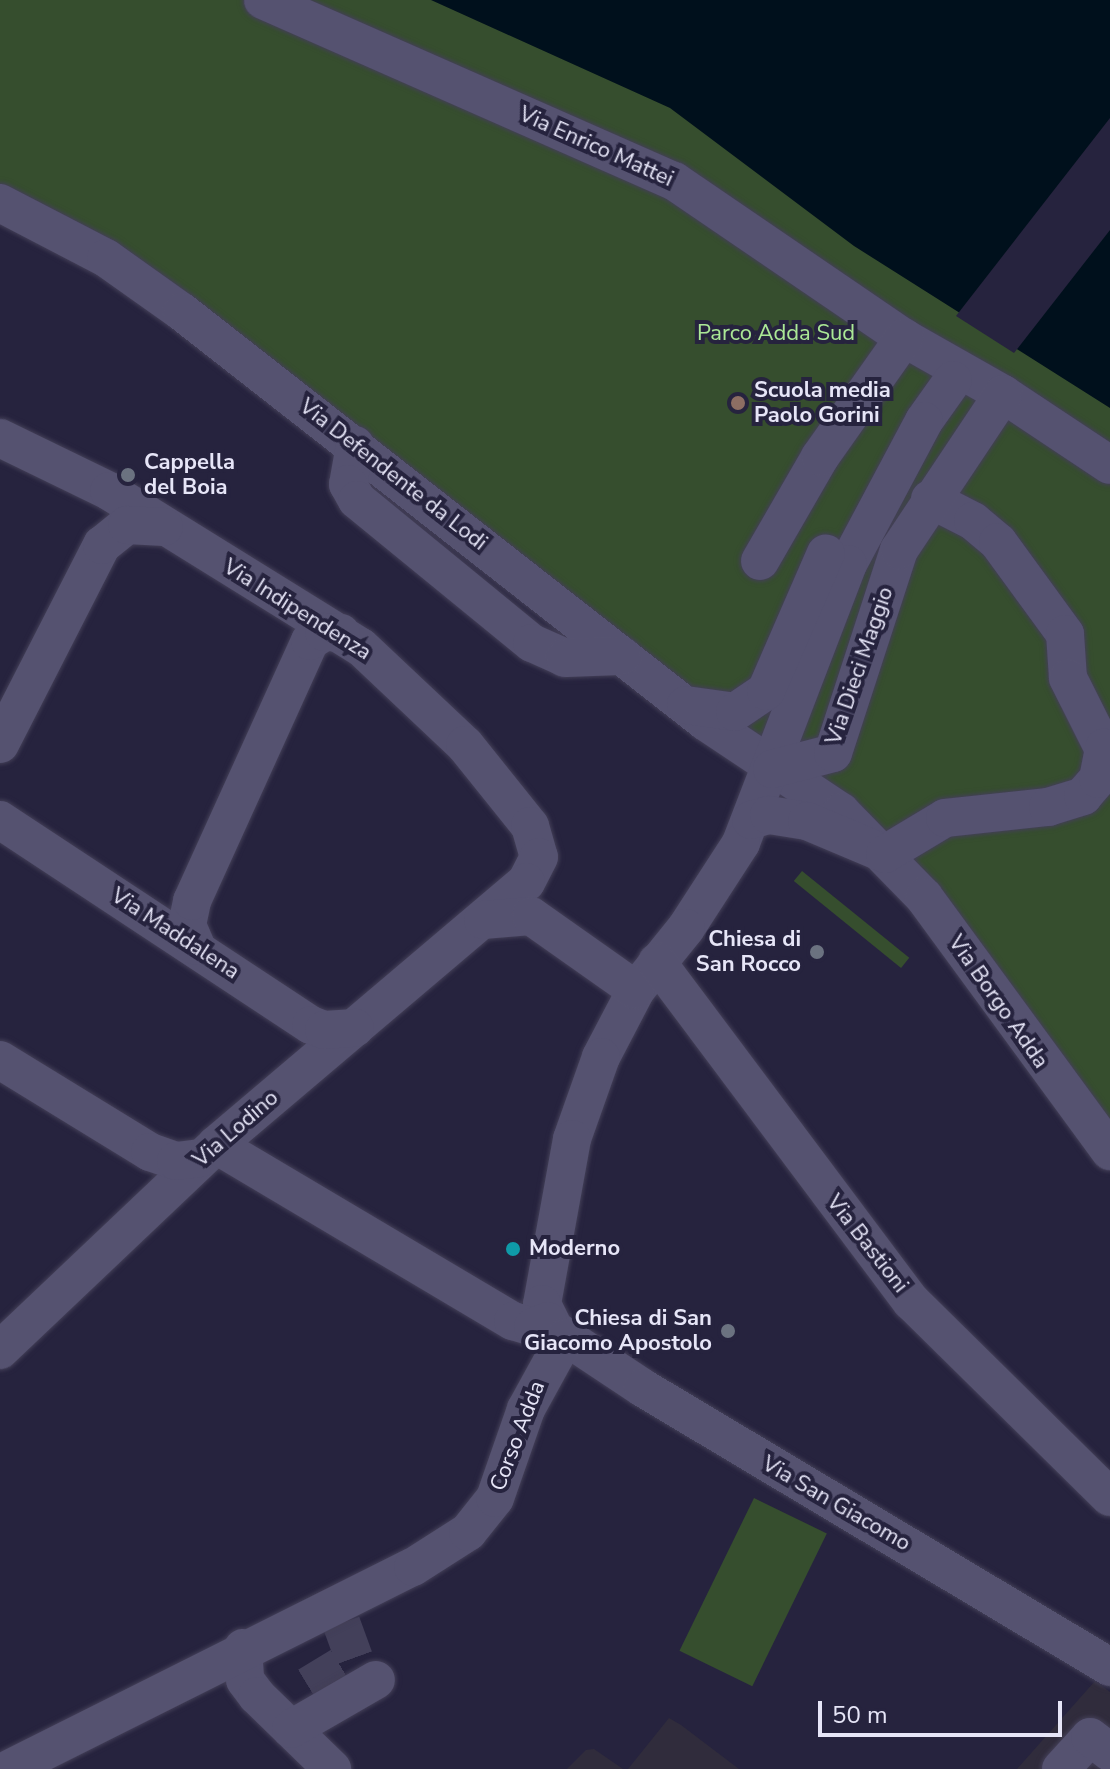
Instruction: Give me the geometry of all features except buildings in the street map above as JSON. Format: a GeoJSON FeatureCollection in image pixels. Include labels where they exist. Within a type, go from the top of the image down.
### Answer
{"type":"FeatureCollection","features":[{"type":"Feature","properties":{"kind":"street","name":"Via Enrico Mattei"},"geometry":{"type":"LineString","coordinates":[[263,0],[674,181],[904,338],[1003,394],[1110,465]]}},
{"type":"Feature","properties":{"kind":"street","name":"Via Defendente da Lodi"},"geometry":{"type":"LineString","coordinates":[[0,203],[106,258],[355,445],[622,656],[772,769]]}},
{"type":"Feature","properties":{"kind":"street"},"geometry":{"type":"LineString","coordinates":[[760,561],[820,457],[904,338]]}},
{"type":"Feature","properties":{"kind":"street","name":"Via Dieci Maggio"},"geometry":{"type":"LineString","coordinates":[[772,769],[848,564],[909,448],[953,380]]}},
{"type":"Feature","properties":{"kind":"street","name":"Via Dieci Maggio"},"geometry":{"type":"LineString","coordinates":[[772,769],[833,753],[899,550],[930,499],[1003,394]]}},
{"type":"Feature","properties":{"kind":"street","name":"Via Indipendenza"},"geometry":{"type":"LineString","coordinates":[[0,438],[109,491],[341,633],[395,674],[465,745],[536,835],[539,857],[532,876],[483,920]]}},
{"type":"Feature","properties":{"kind":"street","name":"Via Dieci Maggio"},"geometry":{"type":"LineString","coordinates":[[684,704],[735,712],[766,691],[843,519],[909,448]]}},
{"type":"Feature","properties":{"kind":"street"},"geometry":{"type":"LineString","coordinates":[[885,854],[945,818],[1031,809],[1083,796],[1098,779],[1107,755],[1068,678],[1065,634],[998,542],[973,521],[930,499]]}},
{"type":"Feature","properties":{"kind":"street"},"geometry":{"type":"LineString","coordinates":[[0,744],[102,545],[127,525],[164,527]]}},
{"type":"Feature","properties":{"kind":"street"},"geometry":{"type":"LineString","coordinates":[[196,946],[187,925],[192,901],[310,641],[324,632],[341,633]]}},
{"type":"Feature","properties":{"kind":"street"},"geometry":{"type":"LineString","coordinates":[[556,1329],[542,1304],[543,1279],[572,1139],[601,1057],[647,976],[730,864],[772,769]]}},
{"type":"Feature","properties":{"kind":"street","name":"Via Borgo Adda"},"geometry":{"type":"LineString","coordinates":[[772,769],[818,794],[885,854],[924,897],[1110,1151]]}},
{"type":"Feature","properties":{"kind":"street","name":"Via Borgo Adda"},"geometry":{"type":"LineString","coordinates":[[751,820],[769,815],[807,821],[885,854]]}},
{"type":"Feature","properties":{"kind":"street","name":"Via Maddalena"},"geometry":{"type":"LineString","coordinates":[[0,820],[196,946],[311,1025],[324,1030],[355,1028]]}},
{"type":"Feature","properties":{"kind":"street","name":"Via Bastioni"},"geometry":{"type":"LineString","coordinates":[[483,920],[531,916],[647,976],[911,1301],[1110,1497]]}},
{"type":"Feature","properties":{"kind":"street","name":"Via Lodino"},"geometry":{"type":"LineString","coordinates":[[0,1350],[209,1151],[483,920]]}},
{"type":"Feature","properties":{"kind":"street"},"geometry":{"type":"LineString","coordinates":[[0,1060],[150,1152],[176,1161],[209,1151],[513,1321],[556,1329]]}},
{"type":"Feature","properties":{"kind":"street","name":"Corso Adda"},"geometry":{"type":"LineString","coordinates":[[9,1769],[243,1648],[337,1615],[413,1567],[484,1516],[538,1383],[556,1329]]}},
{"type":"Feature","properties":{"kind":"street","name":"Via San Giacomo"},"geometry":{"type":"LineString","coordinates":[[556,1329],[726,1441],[1110,1667]]}},
{"type":"Feature","properties":{"kind":"street"},"geometry":{"type":"LineString","coordinates":[[243,1648],[245,1680],[332,1769]]}},
{"type":"Feature","properties":{"kind":"street"},"geometry":{"type":"LineString","coordinates":[[291,1729],[376,1680]]}},
{"type":"Feature","properties":{"kind":"street"},"geometry":{"type":"LineString","coordinates":[[1061,1769],[1090,1737],[1110,1752]]}},
{"type":"Feature","properties":{"kind":"shaded area"},"geometry":{"type":"Polygon","coordinates":[[[1095,1681],[1110,1692],[1110,1769],[1017,1769],[1095,1681]]]}},
{"type":"Feature","properties":{"kind":"shaded area"},"geometry":{"type":"Polygon","coordinates":[[[669,1718],[681,1725],[739,1769],[628,1769],[669,1718]]]}},
{"type":"Feature","properties":{"kind":"shaded area"},"geometry":{"type":"Polygon","coordinates":[[[594,1749],[623,1769],[567,1769],[586,1750],[594,1749]]]}},
{"type":"Feature","properties":{"kind":"green space","name":"Parco Adda Sud"},"geometry":{"type":"Polygon","coordinates":[[[0,0],[1110,0],[1110,1138],[947,903],[0,189],[0,0]]]}},
{"type":"Feature","properties":{"kind":"green space"},"geometry":{"type":"Polygon","coordinates":[[[802,871],[909,958],[901,968],[794,881],[802,871]]]}},
{"type":"Feature","properties":{"kind":"green space"},"geometry":{"type":"Polygon","coordinates":[[[754,1498],[827,1534],[752,1686],[679,1651],[754,1498]]]}},
{"type":"Feature","properties":{"kind":"water"},"geometry":{"type":"Polygon","coordinates":[[[431,0],[1110,0],[1110,408],[854,246],[670,108],[431,0]]]}},
{"type":"Feature","properties":{"kind":"pier"},"geometry":{"type":"Polygon","coordinates":[[[1110,118],[1110,230],[1014,353],[956,316],[1110,118]]]}},
{"type":"Feature","properties":{"kind":"tunnel"},"geometry":{"type":"LineString","coordinates":[[308,1686],[354,1658],[341,1623]]}},
{"type":"Feature","properties":{"kind":"place","name":"Scuola media Paolo Gorini"},"geometry":{"type":"Point","coordinates":[738,403]}},
{"type":"Feature","properties":{"kind":"place","name":"Cappella del Boia"},"geometry":{"type":"Point","coordinates":[128,475]}},
{"type":"Feature","properties":{"kind":"place","name":"Chiesa di San Rocco"},"geometry":{"type":"Point","coordinates":[817,952]}},
{"type":"Feature","properties":{"kind":"place","name":"Moderno"},"geometry":{"type":"Point","coordinates":[513,1249]}},
{"type":"Feature","properties":{"kind":"place","name":"Chiesa di San Giacomo Apostolo"},"geometry":{"type":"Point","coordinates":[728,1331]}}]}
